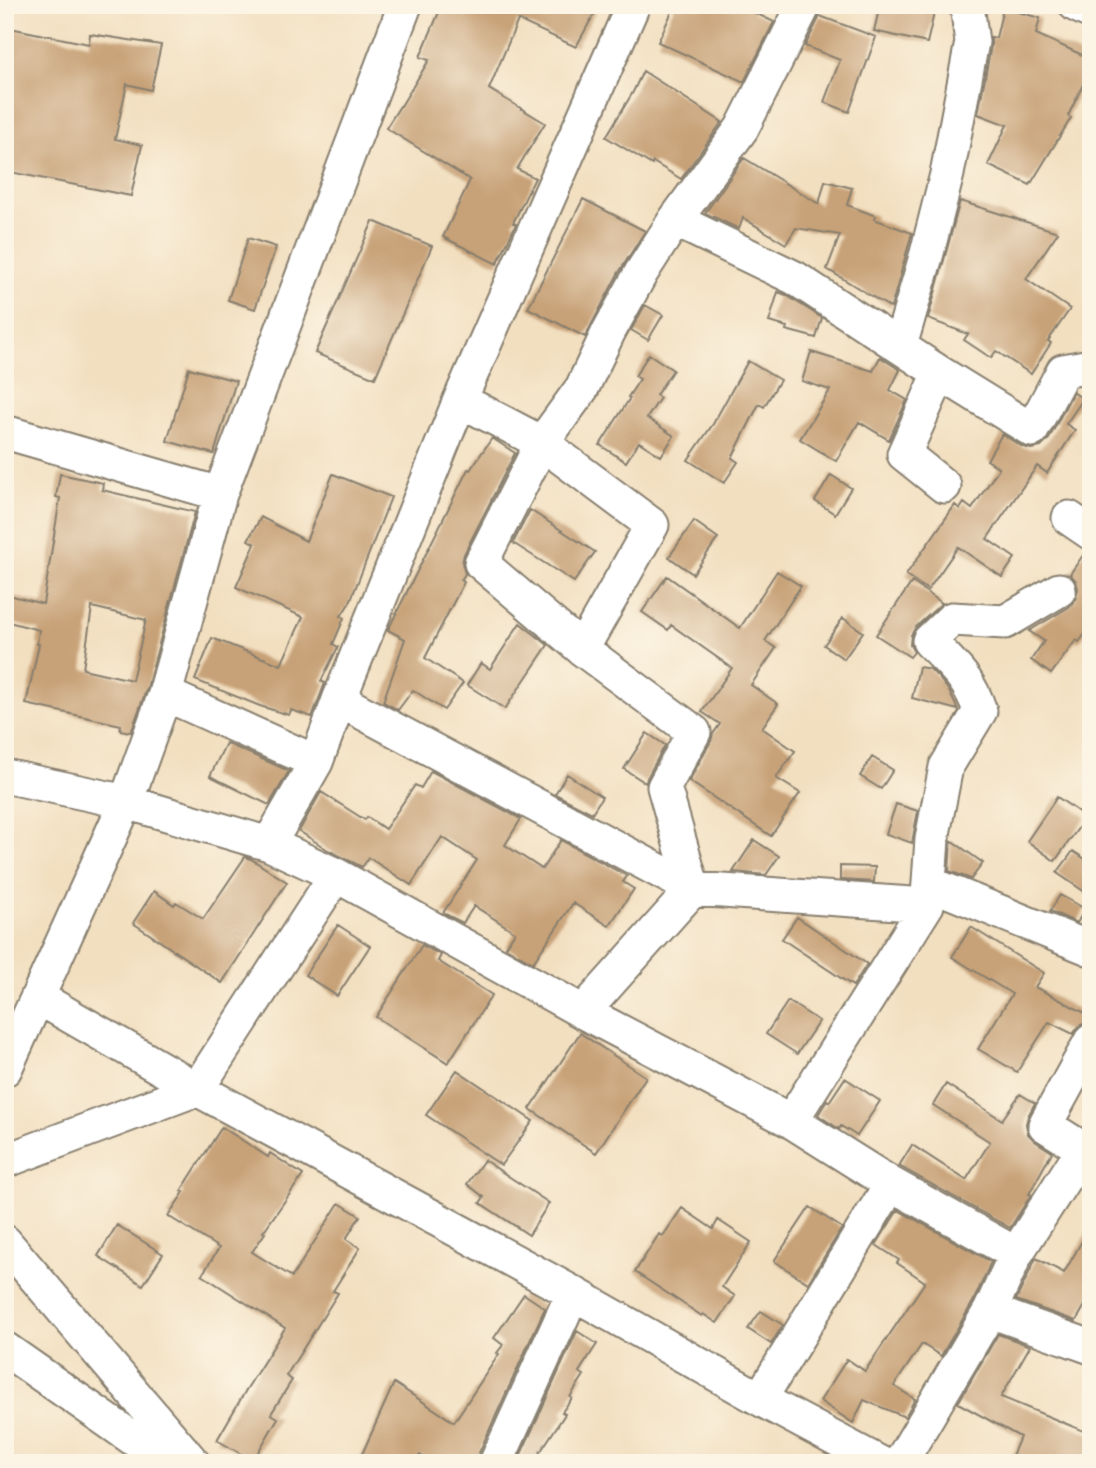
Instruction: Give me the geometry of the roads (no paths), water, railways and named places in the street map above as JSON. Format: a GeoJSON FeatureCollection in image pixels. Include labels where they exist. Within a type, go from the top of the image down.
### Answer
{"type":"FeatureCollection","features":[{"type":"Feature","properties":{"kind":"street"},"geometry":{"type":"LineString","coordinates":[[5,1069],[24,1009],[127,802],[165,694],[220,494],[405,5]]}},
{"type":"Feature","properties":{"kind":"street"},"geometry":{"type":"LineString","coordinates":[[269,844],[316,762],[460,400],[633,5]]}},
{"type":"Feature","properties":{"kind":"street"},"geometry":{"type":"LineString","coordinates":[[693,889],[664,787],[694,732],[582,649],[481,563],[542,443],[582,388],[608,331],[641,274],[675,220],[742,128],[804,5]]}},
{"type":"Feature","properties":{"kind":"street"},"geometry":{"type":"LineString","coordinates":[[900,346],[947,174],[972,42],[967,5]]}},
{"type":"Feature","properties":{"kind":"street"},"geometry":{"type":"LineString","coordinates":[[1076,5],[1091,12]]}},
{"type":"Feature","properties":{"kind":"street"},"geometry":{"type":"LineString","coordinates":[[675,220],[795,278],[1032,430],[1077,369],[1091,342]]}},
{"type":"Feature","properties":{"kind":"street"},"geometry":{"type":"LineString","coordinates":[[940,373],[904,454],[944,486]]}},
{"type":"Feature","properties":{"kind":"street"},"geometry":{"type":"LineString","coordinates":[[460,400],[542,443],[652,525],[582,649]]}},
{"type":"Feature","properties":{"kind":"street"},"geometry":{"type":"LineString","coordinates":[[5,432],[220,494]]}},
{"type":"Feature","properties":{"kind":"street"},"geometry":{"type":"LineString","coordinates":[[928,900],[932,839],[946,767],[980,711],[974,692],[960,672],[929,641],[952,619],[1005,622],[1059,590]]}},
{"type":"Feature","properties":{"kind":"street"},"geometry":{"type":"LineString","coordinates":[[165,694],[316,762]]}},
{"type":"Feature","properties":{"kind":"street"},"geometry":{"type":"LineString","coordinates":[[339,700],[693,889],[928,900]]}},
{"type":"Feature","properties":{"kind":"street"},"geometry":{"type":"LineString","coordinates":[[5,776],[127,802],[269,844],[337,875],[583,1012],[791,1121],[891,1184],[1016,1254]]}},
{"type":"Feature","properties":{"kind":"street"},"geometry":{"type":"LineString","coordinates":[[5,1161],[197,1089],[337,875]]}},
{"type":"Feature","properties":{"kind":"street"},"geometry":{"type":"LineString","coordinates":[[791,1121],[936,886],[1091,949]]}},
{"type":"Feature","properties":{"kind":"street"},"geometry":{"type":"LineString","coordinates":[[583,1012],[693,889]]}},
{"type":"Feature","properties":{"kind":"street"},"geometry":{"type":"LineString","coordinates":[[24,1009],[197,1089],[880,1463]]}},
{"type":"Feature","properties":{"kind":"street"},"geometry":{"type":"LineString","coordinates":[[900,1463],[990,1311],[1016,1254],[1083,1149],[1045,1125],[1091,1041]]}},
{"type":"Feature","properties":{"kind":"street"},"geometry":{"type":"LineString","coordinates":[[760,1399],[891,1184]]}},
{"type":"Feature","properties":{"kind":"street"},"geometry":{"type":"LineString","coordinates":[[5,1242],[193,1463]]}},
{"type":"Feature","properties":{"kind":"street"},"geometry":{"type":"LineString","coordinates":[[496,1463],[573,1293]]}},
{"type":"Feature","properties":{"kind":"street"},"geometry":{"type":"LineString","coordinates":[[990,1311],[1091,1347]]}},
{"type":"Feature","properties":{"kind":"street"},"geometry":{"type":"LineString","coordinates":[[5,1349],[168,1463]]}}]}
